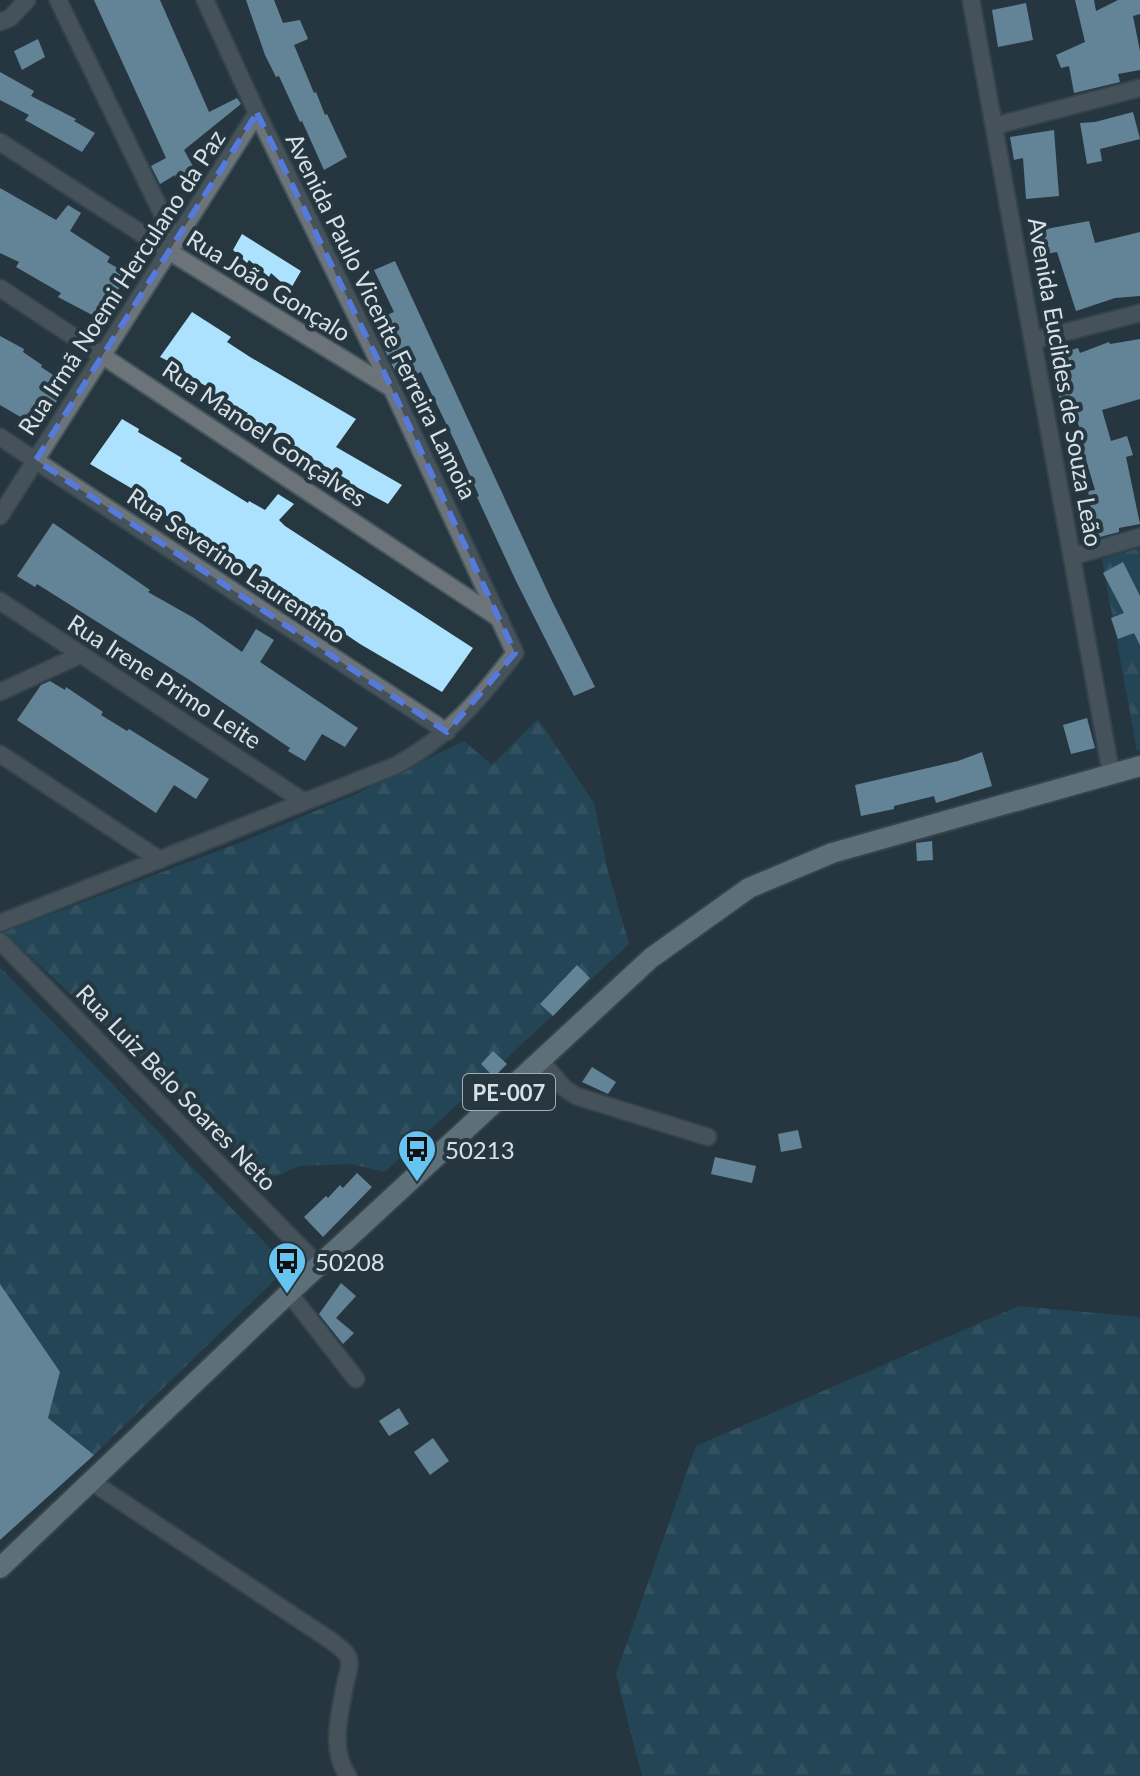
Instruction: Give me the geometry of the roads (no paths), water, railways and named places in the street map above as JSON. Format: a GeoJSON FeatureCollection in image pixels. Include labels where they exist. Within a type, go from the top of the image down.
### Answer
{"type":"FeatureCollection","features":[{"type":"Feature","properties":{"kind":"main road","name":"PE-007"},"geometry":{"type":"LineString","coordinates":[[0,1568],[289,1293],[651,958],[749,888],[832,853],[1140,766]]}},
{"type":"Feature","properties":{"kind":"street"},"geometry":{"type":"LineString","coordinates":[[0,22],[10,18],[27,0]]}},
{"type":"Feature","properties":{"kind":"street"},"geometry":{"type":"LineString","coordinates":[[58,0],[173,247]]}},
{"type":"Feature","properties":{"kind":"street","name":"Avenida Paulo Vicente Ferreira Lamoia"},"geometry":{"type":"LineString","coordinates":[[205,0],[515,653],[481,698],[447,732]]}},
{"type":"Feature","properties":{"kind":"street","name":"Avenida Euclides de Souza Leão"},"geometry":{"type":"LineString","coordinates":[[971,0],[1111,773]]}},
{"type":"Feature","properties":{"kind":"street"},"geometry":{"type":"LineString","coordinates":[[994,126],[1140,88]]}},
{"type":"Feature","properties":{"kind":"street","name":"Rua Irmã Noemi Herculano da Paz"},"geometry":{"type":"LineString","coordinates":[[0,516],[105,356],[257,113]]}},
{"type":"Feature","properties":{"kind":"street","name":"Rua João Gonçalo"},"geometry":{"type":"LineString","coordinates":[[0,142],[173,247],[392,389]]}},
{"type":"Feature","properties":{"kind":"street","name":"Rua Manoel Gonçalves"},"geometry":{"type":"LineString","coordinates":[[0,288],[501,620]]}},
{"type":"Feature","properties":{"kind":"street"},"geometry":{"type":"LineString","coordinates":[[1035,340],[1140,313]]}},
{"type":"Feature","properties":{"kind":"street","name":"Rua Severino Laurentino"},"geometry":{"type":"LineString","coordinates":[[0,437],[447,732]]}},
{"type":"Feature","properties":{"kind":"street"},"geometry":{"type":"LineString","coordinates":[[1074,556],[1140,537]]}},
{"type":"Feature","properties":{"kind":"street","name":"Rua Irene Primo Leite"},"geometry":{"type":"LineString","coordinates":[[0,601],[303,801]]}},
{"type":"Feature","properties":{"kind":"street"},"geometry":{"type":"LineString","coordinates":[[0,692],[80,655]]}},
{"type":"Feature","properties":{"kind":"street"},"geometry":{"type":"LineString","coordinates":[[0,923],[397,765],[447,732]]}},
{"type":"Feature","properties":{"kind":"street"},"geometry":{"type":"LineString","coordinates":[[0,754],[160,860]]}},
{"type":"Feature","properties":{"kind":"street","name":"Rua Luiz Belo Soares Neto"},"geometry":{"type":"LineString","coordinates":[[0,941],[319,1266]]}},
{"type":"Feature","properties":{"kind":"street"},"geometry":{"type":"LineString","coordinates":[[542,1062],[563,1087],[576,1096],[708,1137]]}},
{"type":"Feature","properties":{"kind":"street"},"geometry":{"type":"LineString","coordinates":[[289,1293],[356,1379]]}},
{"type":"Feature","properties":{"kind":"street"},"geometry":{"type":"LineString","coordinates":[[92,1482],[345,1652],[349,1671],[337,1730],[338,1749],[348,1776]]}},
{"type":"Feature","properties":{"kind":"place","name":"50213"},"geometry":{"type":"Point","coordinates":[417,1183]}},
{"type":"Feature","properties":{"kind":"place","name":"50208"},"geometry":{"type":"Point","coordinates":[287,1295]}}]}
